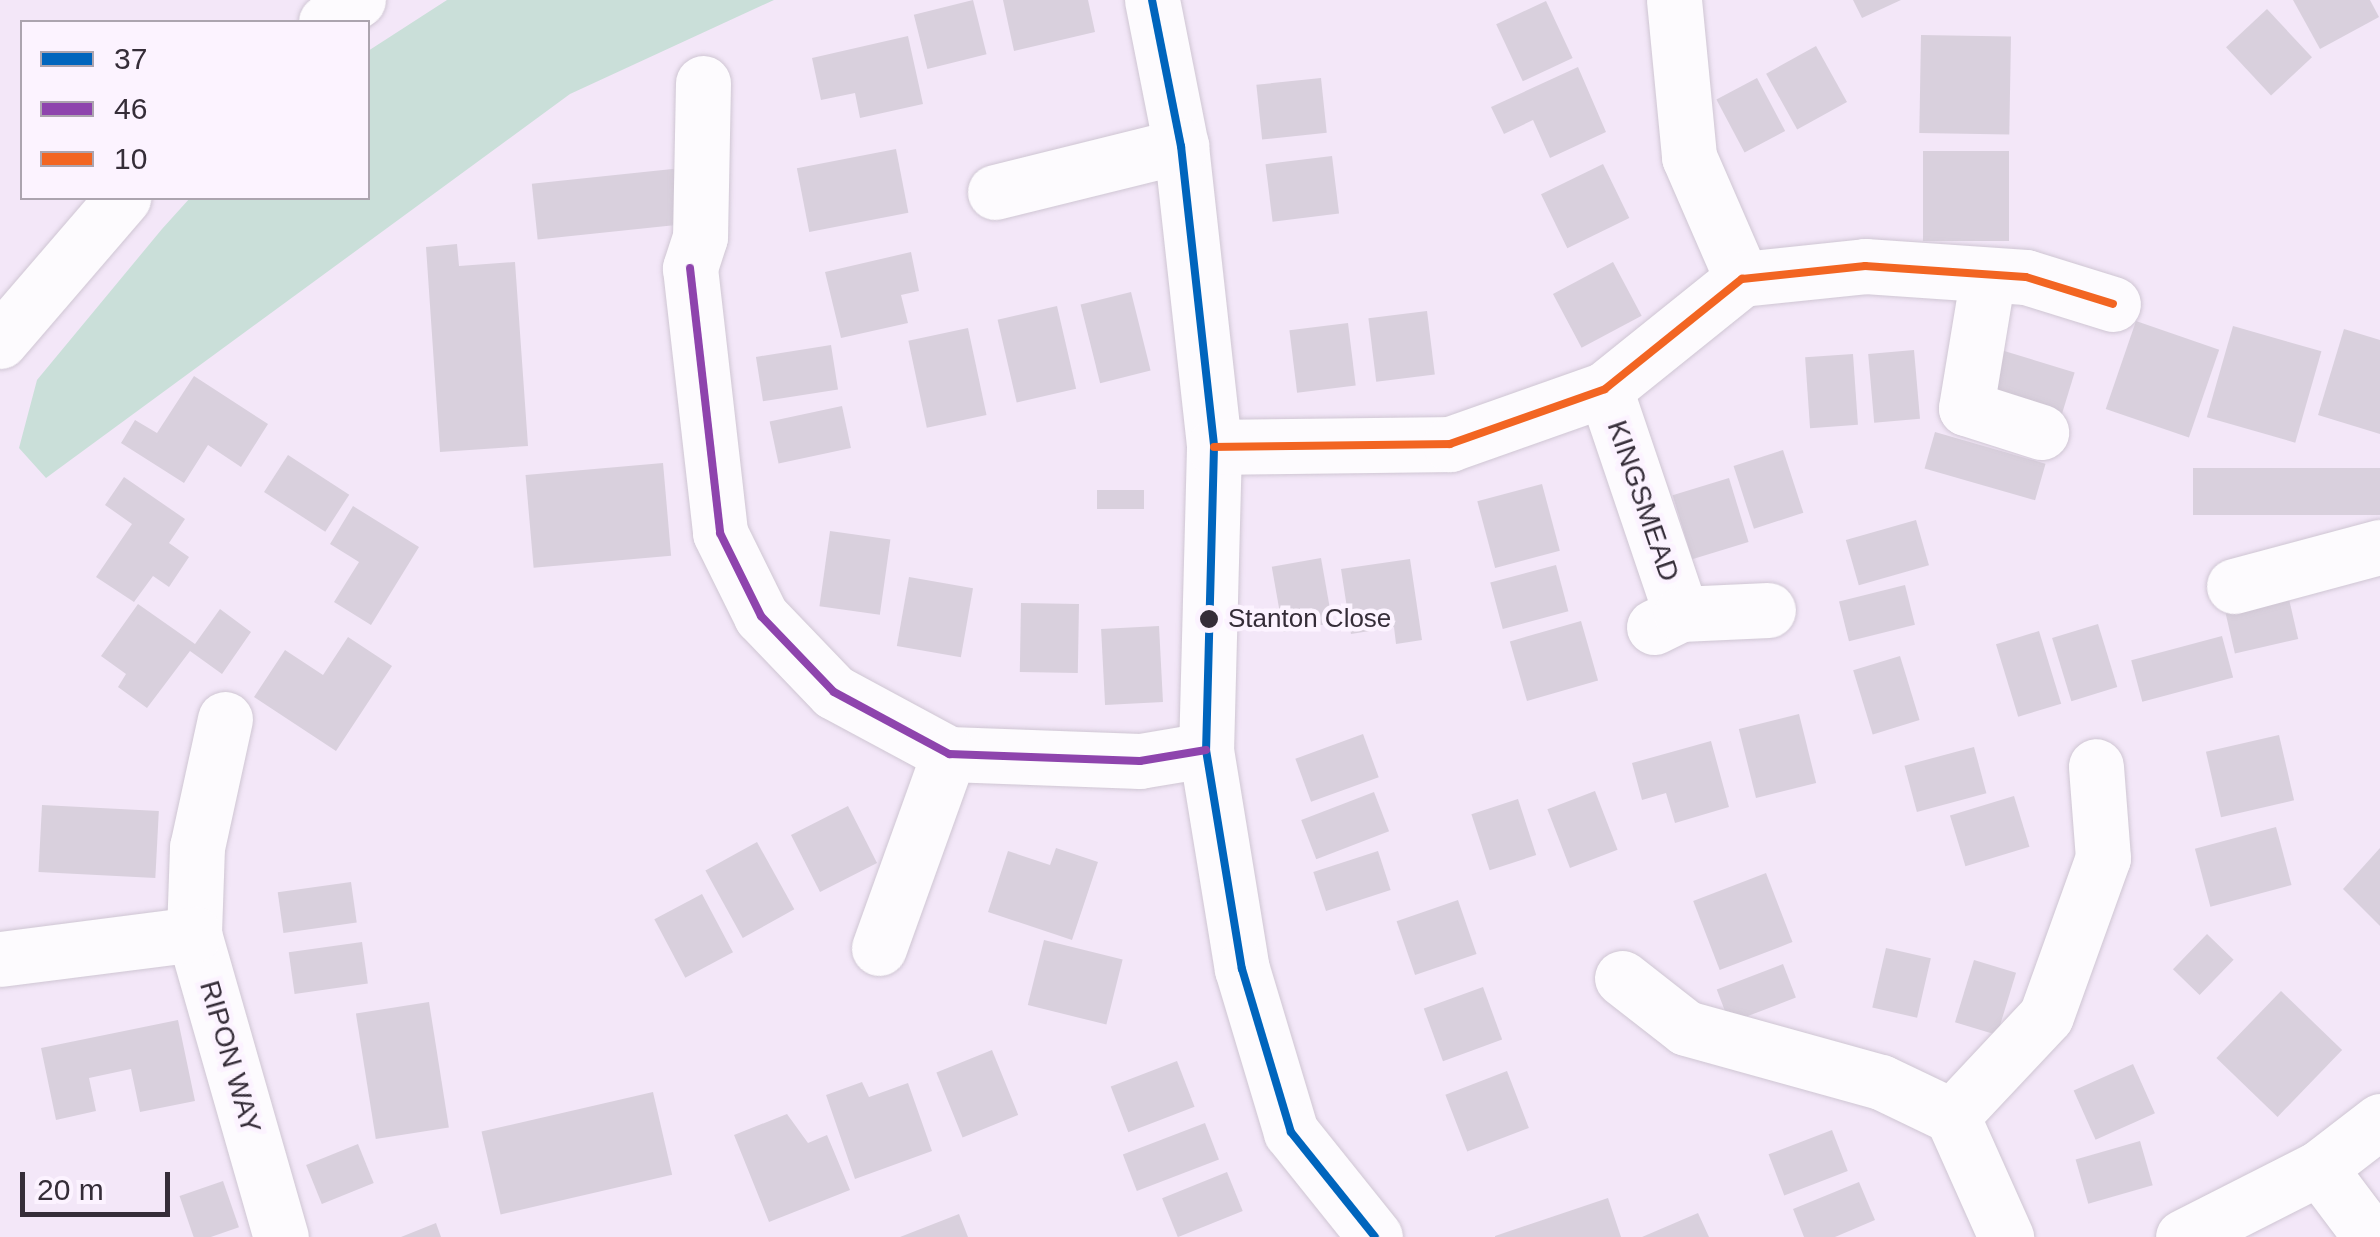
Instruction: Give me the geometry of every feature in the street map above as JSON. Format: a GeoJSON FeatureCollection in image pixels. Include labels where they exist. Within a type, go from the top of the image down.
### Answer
{"type":"FeatureCollection","features":[{"type":"Feature","properties":{"kind":"street"},"geometry":{"type":"LineString","coordinates":[[329,20],[358,0]]}},
{"type":"Feature","properties":{"kind":"street"},"geometry":{"type":"LineString","coordinates":[[1152,0],[1181,146],[1214,447],[1206,750],[1242,969],[1291,1132],[1375,1237]]}},
{"type":"Feature","properties":{"kind":"street"},"geometry":{"type":"LineString","coordinates":[[1674,0],[1690,157],[1742,279],[1865,266],[1988,275],[2112,304]]}},
{"type":"Feature","properties":{"kind":"street"},"geometry":{"type":"LineString","coordinates":[[703,83],[700,237],[690,268],[720,533],[761,616],[834,692],[949,754],[1140,760],[1206,750]]}},
{"type":"Feature","properties":{"kind":"street"},"geometry":{"type":"LineString","coordinates":[[995,192],[1181,146]]}},
{"type":"Feature","properties":{"kind":"street"},"geometry":{"type":"LineString","coordinates":[[0,340],[122,200]]}},
{"type":"Feature","properties":{"kind":"street"},"geometry":{"type":"LineString","coordinates":[[1988,275],[1966,408],[2041,432]]}},
{"type":"Feature","properties":{"kind":"street","name":"KINGSMEAD"},"geometry":{"type":"LineString","coordinates":[[1214,447],[1450,444],[1604,389],[1742,279]]}},
{"type":"Feature","properties":{"kind":"street","name":"KINGSMEAD"},"geometry":{"type":"LineString","coordinates":[[1604,389],[1668,620],[1768,610]]}},
{"type":"Feature","properties":{"kind":"street"},"geometry":{"type":"LineString","coordinates":[[2234,586],[2380,547]]}},
{"type":"Feature","properties":{"kind":"street","name":"RIPON WAY"},"geometry":{"type":"LineString","coordinates":[[225,720],[196,847],[194,934],[282,1237]]}},
{"type":"Feature","properties":{"kind":"street"},"geometry":{"type":"LineString","coordinates":[[879,948],[949,754]]}},
{"type":"Feature","properties":{"kind":"street"},"geometry":{"type":"LineString","coordinates":[[1952,1116],[2046,1016],[2103,858],[2096,766]]}},
{"type":"Feature","properties":{"kind":"street"},"geometry":{"type":"LineString","coordinates":[[0,960],[194,934]]}},
{"type":"Feature","properties":{"kind":"street"},"geometry":{"type":"LineString","coordinates":[[1622,978],[1686,1028],[1828,1065],[1952,1116],[2006,1237]]}},
{"type":"Feature","properties":{"kind":"street"},"geometry":{"type":"LineString","coordinates":[[2183,1237],[2318,1168],[2380,1121]]}},
{"type":"Feature","properties":{"kind":"street"},"geometry":{"type":"LineString","coordinates":[[2318,1168],[2371,1237]]}},
{"type":"Feature","properties":{"kind":"green space"},"geometry":{"type":"Polygon","coordinates":[[[447,0],[774,0],[570,94],[46,478],[19,448],[37,380],[188,200],[370,200],[370,50],[447,0]]]}},
{"type":"Feature","properties":{"kind":"building"},"geometry":{"type":"Polygon","coordinates":[[[973,0],[987,54],[927,69],[914,15],[973,0]]]}},
{"type":"Feature","properties":{"kind":"building"},"geometry":{"type":"Polygon","coordinates":[[[1003,0],[1088,0],[1095,32],[1014,51],[1003,0]]]}},
{"type":"Feature","properties":{"kind":"building"},"geometry":{"type":"Polygon","coordinates":[[[1853,0],[1901,0],[1862,18],[1853,0]]]}},
{"type":"Feature","properties":{"kind":"building"},"geometry":{"type":"Polygon","coordinates":[[[2293,0],[2370,0],[2379,17],[2320,49],[2293,0]]]}},
{"type":"Feature","properties":{"kind":"building"},"geometry":{"type":"Polygon","coordinates":[[[1546,1],[1573,58],[1523,81],[1496,24],[1546,1]]]}},
{"type":"Feature","properties":{"kind":"building"},"geometry":{"type":"Polygon","coordinates":[[[2267,9],[2312,57],[2271,95],[2226,47],[2267,9]]]}},
{"type":"Feature","properties":{"kind":"building"},"geometry":{"type":"Polygon","coordinates":[[[1921,35],[2011,37],[2009,135],[1919,133],[1921,35]]]}},
{"type":"Feature","properties":{"kind":"building"},"geometry":{"type":"Polygon","coordinates":[[[908,36],[923,104],[860,118],[855,93],[821,100],[812,58],[908,36]]]}},
{"type":"Feature","properties":{"kind":"building"},"geometry":{"type":"Polygon","coordinates":[[[1816,46],[1847,102],[1797,130],[1766,74],[1816,46]]]}},
{"type":"Feature","properties":{"kind":"building"},"geometry":{"type":"Polygon","coordinates":[[[1578,67],[1606,132],[1550,158],[1533,120],[1504,134],[1491,107],[1578,67]]]}},
{"type":"Feature","properties":{"kind":"building"},"geometry":{"type":"Polygon","coordinates":[[[1321,78],[1327,133],[1262,139],[1256,85],[1321,78]]]}},
{"type":"Feature","properties":{"kind":"building"},"geometry":{"type":"Polygon","coordinates":[[[1757,78],[1785,131],[1745,153],[1716,100],[1757,78]]]}},
{"type":"Feature","properties":{"kind":"building"},"geometry":{"type":"Polygon","coordinates":[[[896,149],[908,213],[809,232],[797,168],[896,149]]]}},
{"type":"Feature","properties":{"kind":"building"},"geometry":{"type":"Polygon","coordinates":[[[1923,151],[2009,151],[2009,241],[1923,241],[1923,151]]]}},
{"type":"Feature","properties":{"kind":"building"},"geometry":{"type":"Polygon","coordinates":[[[1332,156],[1339,214],[1273,222],[1265,164],[1332,156]]]}},
{"type":"Feature","properties":{"kind":"building"},"geometry":{"type":"Polygon","coordinates":[[[1603,164],[1629,218],[1567,248],[1541,194],[1603,164]]]}},
{"type":"Feature","properties":{"kind":"building"},"geometry":{"type":"Polygon","coordinates":[[[682,168],[688,224],[538,239],[532,184],[682,168]]]}},
{"type":"Feature","properties":{"kind":"building"},"geometry":{"type":"Polygon","coordinates":[[[457,244],[459,266],[515,262],[528,446],[440,452],[426,247],[457,244]]]}},
{"type":"Feature","properties":{"kind":"building"},"geometry":{"type":"Polygon","coordinates":[[[911,252],[919,291],[901,295],[908,323],[841,338],[825,272],[911,252]]]}},
{"type":"Feature","properties":{"kind":"building"},"geometry":{"type":"Polygon","coordinates":[[[1613,262],[1642,316],[1582,348],[1553,294],[1613,262]]]}},
{"type":"Feature","properties":{"kind":"building"},"geometry":{"type":"Polygon","coordinates":[[[1131,292],[1151,371],[1100,383],[1081,305],[1131,292]]]}},
{"type":"Feature","properties":{"kind":"building"},"geometry":{"type":"Polygon","coordinates":[[[1057,306],[1076,389],[1017,403],[998,320],[1057,306]]]}},
{"type":"Feature","properties":{"kind":"building"},"geometry":{"type":"Polygon","coordinates":[[[1427,311],[1435,375],[1376,382],[1368,318],[1427,311]]]}},
{"type":"Feature","properties":{"kind":"building"},"geometry":{"type":"Polygon","coordinates":[[[2136,321],[2219,350],[2189,438],[2106,409],[2136,321]]]}},
{"type":"Feature","properties":{"kind":"building"},"geometry":{"type":"Polygon","coordinates":[[[1348,323],[1356,386],[1297,393],[1289,330],[1348,323]]]}},
{"type":"Feature","properties":{"kind":"building"},"geometry":{"type":"Polygon","coordinates":[[[2233,326],[2321,351],[2295,443],[2207,417],[2233,326]]]}},
{"type":"Feature","properties":{"kind":"building"},"geometry":{"type":"Polygon","coordinates":[[[968,328],[987,415],[927,428],[908,341],[968,328]]]}},
{"type":"Feature","properties":{"kind":"building"},"geometry":{"type":"Polygon","coordinates":[[[2344,329],[2380,340],[2380,434],[2318,415],[2344,329]]]}},
{"type":"Feature","properties":{"kind":"building"},"geometry":{"type":"Polygon","coordinates":[[[831,345],[838,389],[763,401],[756,357],[831,345]]]}},
{"type":"Feature","properties":{"kind":"building"},"geometry":{"type":"Polygon","coordinates":[[[1914,350],[1920,419],[1874,423],[1868,354],[1914,350]]]}},
{"type":"Feature","properties":{"kind":"building"},"geometry":{"type":"Polygon","coordinates":[[[2001,350],[2075,373],[2062,415],[1988,392],[2001,350]]]}},
{"type":"Feature","properties":{"kind":"building"},"geometry":{"type":"Polygon","coordinates":[[[1853,354],[1858,425],[1810,428],[1805,357],[1853,354]]]}},
{"type":"Feature","properties":{"kind":"building"},"geometry":{"type":"Polygon","coordinates":[[[194,376],[268,424],[241,467],[208,445],[184,483],[121,443],[135,420],[157,433],[194,376]]]}},
{"type":"Feature","properties":{"kind":"building"},"geometry":{"type":"Polygon","coordinates":[[[842,406],[851,448],[779,463],[770,421],[842,406]]]}},
{"type":"Feature","properties":{"kind":"building"},"geometry":{"type":"Polygon","coordinates":[[[1935,432],[2046,464],[2035,500],[1925,469],[1935,432]]]}},
{"type":"Feature","properties":{"kind":"building"},"geometry":{"type":"Polygon","coordinates":[[[1783,450],[1803,513],[1754,529],[1734,466],[1783,450]]]}},
{"type":"Feature","properties":{"kind":"building"},"geometry":{"type":"Polygon","coordinates":[[[288,455],[349,495],[325,532],[264,492],[288,455]]]}},
{"type":"Feature","properties":{"kind":"building"},"geometry":{"type":"Polygon","coordinates":[[[663,463],[671,556],[534,568],[526,475],[663,463]]]}},
{"type":"Feature","properties":{"kind":"building"},"geometry":{"type":"Polygon","coordinates":[[[2193,468],[2380,468],[2380,515],[2193,515],[2193,468]]]}},
{"type":"Feature","properties":{"kind":"building"},"geometry":{"type":"Polygon","coordinates":[[[124,477],[185,519],[169,543],[189,557],[169,587],[153,576],[134,602],[96,577],[132,524],[105,505],[124,477]]]}},
{"type":"Feature","properties":{"kind":"building"},"geometry":{"type":"Polygon","coordinates":[[[1729,478],[1749,542],[1692,559],[1673,495],[1729,478]]]}},
{"type":"Feature","properties":{"kind":"building"},"geometry":{"type":"Polygon","coordinates":[[[1542,484],[1560,551],[1495,568],[1477,501],[1542,484]]]}},
{"type":"Feature","properties":{"kind":"building"},"geometry":{"type":"Polygon","coordinates":[[[1097,490],[1144,490],[1144,509],[1097,509],[1097,490]]]}},
{"type":"Feature","properties":{"kind":"building"},"geometry":{"type":"Polygon","coordinates":[[[353,506],[419,547],[371,625],[334,602],[359,562],[330,544],[353,506]]]}},
{"type":"Feature","properties":{"kind":"building"},"geometry":{"type":"Polygon","coordinates":[[[1916,520],[1929,565],[1859,585],[1846,540],[1916,520]]]}},
{"type":"Feature","properties":{"kind":"building"},"geometry":{"type":"Polygon","coordinates":[[[830,531],[890,539],[880,615],[819,606],[830,531]]]}},
{"type":"Feature","properties":{"kind":"building"},"geometry":{"type":"Polygon","coordinates":[[[1321,558],[1332,623],[1283,632],[1272,567],[1321,558]]]}},
{"type":"Feature","properties":{"kind":"building"},"geometry":{"type":"Polygon","coordinates":[[[1410,559],[1422,640],[1396,644],[1394,627],[1351,634],[1341,569],[1410,559]]]}},
{"type":"Feature","properties":{"kind":"building"},"geometry":{"type":"Polygon","coordinates":[[[1556,565],[1568,611],[1503,629],[1490,583],[1556,565]]]}},
{"type":"Feature","properties":{"kind":"building"},"geometry":{"type":"Polygon","coordinates":[[[909,577],[973,588],[961,657],[897,646],[909,577]]]}},
{"type":"Feature","properties":{"kind":"building"},"geometry":{"type":"Polygon","coordinates":[[[1905,585],[1915,625],[1849,641],[1839,601],[1905,585]]]}},
{"type":"Feature","properties":{"kind":"building"},"geometry":{"type":"Polygon","coordinates":[[[2289,599],[2298,639],[2235,654],[2226,614],[2289,599]]]}},
{"type":"Feature","properties":{"kind":"building"},"geometry":{"type":"Polygon","coordinates":[[[1021,603],[1079,604],[1078,673],[1020,672],[1021,603]]]}},
{"type":"Feature","properties":{"kind":"building"},"geometry":{"type":"Polygon","coordinates":[[[138,604],[195,644],[220,609],[251,632],[222,674],[190,651],[147,708],[118,687],[126,674],[101,656],[138,604]]]}},
{"type":"Feature","properties":{"kind":"building"},"geometry":{"type":"Polygon","coordinates":[[[1581,621],[1598,681],[1527,701],[1510,641],[1581,621]]]}},
{"type":"Feature","properties":{"kind":"building"},"geometry":{"type":"Polygon","coordinates":[[[2098,624],[2117,687],[2071,701],[2052,638],[2098,624]]]}},
{"type":"Feature","properties":{"kind":"building"},"geometry":{"type":"Polygon","coordinates":[[[1159,626],[1163,702],[1105,705],[1101,629],[1159,626]]]}},
{"type":"Feature","properties":{"kind":"building"},"geometry":{"type":"Polygon","coordinates":[[[2039,631],[2061,704],[2018,717],[1996,644],[2039,631]]]}},
{"type":"Feature","properties":{"kind":"building"},"geometry":{"type":"Polygon","coordinates":[[[2222,636],[2233,678],[2142,702],[2131,660],[2222,636]]]}},
{"type":"Feature","properties":{"kind":"building"},"geometry":{"type":"Polygon","coordinates":[[[348,637],[392,666],[336,751],[254,697],[285,650],[323,675],[348,637]]]}},
{"type":"Feature","properties":{"kind":"building"},"geometry":{"type":"Polygon","coordinates":[[[1900,656],[1920,720],[1873,734],[1853,670],[1900,656]]]}},
{"type":"Feature","properties":{"kind":"building"},"geometry":{"type":"Polygon","coordinates":[[[1799,714],[1816,783],[1756,798],[1739,729],[1799,714]]]}},
{"type":"Feature","properties":{"kind":"building"},"geometry":{"type":"Polygon","coordinates":[[[1363,734],[1379,777],[1311,802],[1295,759],[1363,734]]]}},
{"type":"Feature","properties":{"kind":"building"},"geometry":{"type":"Polygon","coordinates":[[[2279,735],[2294,800],[2221,817],[2206,752],[2279,735]]]}},
{"type":"Feature","properties":{"kind":"building"},"geometry":{"type":"Polygon","coordinates":[[[1711,741],[1729,807],[1675,823],[1666,793],[1642,800],[1632,763],[1711,741]]]}},
{"type":"Feature","properties":{"kind":"building"},"geometry":{"type":"Polygon","coordinates":[[[1974,747],[1986,793],[1917,812],[1904,766],[1974,747]]]}},
{"type":"Feature","properties":{"kind":"building"},"geometry":{"type":"Polygon","coordinates":[[[1595,791],[1618,850],[1570,868],[1547,809],[1595,791]]]}},
{"type":"Feature","properties":{"kind":"building"},"geometry":{"type":"Polygon","coordinates":[[[1374,792],[1389,831],[1316,859],[1301,820],[1374,792]]]}},
{"type":"Feature","properties":{"kind":"building"},"geometry":{"type":"Polygon","coordinates":[[[2014,796],[2029,847],[1965,866],[1950,816],[2014,796]]]}},
{"type":"Feature","properties":{"kind":"building"},"geometry":{"type":"Polygon","coordinates":[[[1518,799],[1536,855],[1490,870],[1471,814],[1518,799]]]}},
{"type":"Feature","properties":{"kind":"building"},"geometry":{"type":"Polygon","coordinates":[[[42,805],[159,811],[155,878],[38,872],[42,805]]]}},
{"type":"Feature","properties":{"kind":"building"},"geometry":{"type":"Polygon","coordinates":[[[848,806],[877,863],[820,892],[791,835],[848,806]]]}},
{"type":"Feature","properties":{"kind":"building"},"geometry":{"type":"Polygon","coordinates":[[[2276,827],[2292,885],[2210,907],[2195,849],[2276,827]]]}},
{"type":"Feature","properties":{"kind":"building"},"geometry":{"type":"Polygon","coordinates":[[[757,842],[794,909],[743,938],[705,871],[757,842]]]}},
{"type":"Feature","properties":{"kind":"building"},"geometry":{"type":"Polygon","coordinates":[[[1056,848],[1098,862],[1072,940],[988,912],[1008,851],[1050,865],[1056,848]]]}},
{"type":"Feature","properties":{"kind":"building"},"geometry":{"type":"Polygon","coordinates":[[[2380,848],[2380,926],[2343,889],[2380,848]]]}},
{"type":"Feature","properties":{"kind":"building"},"geometry":{"type":"Polygon","coordinates":[[[1378,851],[1391,890],[1326,911],[1313,872],[1378,851]]]}},
{"type":"Feature","properties":{"kind":"building"},"geometry":{"type":"Polygon","coordinates":[[[1766,873],[1793,942],[1720,970],[1693,901],[1766,873]]]}},
{"type":"Feature","properties":{"kind":"building"},"geometry":{"type":"Polygon","coordinates":[[[351,882],[357,923],[283,933],[278,892],[351,882]]]}},
{"type":"Feature","properties":{"kind":"building"},"geometry":{"type":"Polygon","coordinates":[[[702,894],[733,952],[685,978],[654,919],[702,894]]]}},
{"type":"Feature","properties":{"kind":"building"},"geometry":{"type":"Polygon","coordinates":[[[1458,900],[1477,954],[1415,975],[1397,921],[1458,900]]]}},
{"type":"Feature","properties":{"kind":"building"},"geometry":{"type":"Polygon","coordinates":[[[2207,934],[2234,960],[2200,995],[2173,969],[2207,934]]]}},
{"type":"Feature","properties":{"kind":"building"},"geometry":{"type":"Polygon","coordinates":[[[1044,940],[1123,960],[1106,1025],[1028,1005],[1044,940]]]}},
{"type":"Feature","properties":{"kind":"building"},"geometry":{"type":"Polygon","coordinates":[[[362,942],[368,984],[295,994],[289,952],[362,942]]]}},
{"type":"Feature","properties":{"kind":"building"},"geometry":{"type":"Polygon","coordinates":[[[1886,948],[1931,958],[1917,1018],[1872,1007],[1886,948]]]}},
{"type":"Feature","properties":{"kind":"building"},"geometry":{"type":"Polygon","coordinates":[[[1974,960],[2016,973],[1997,1035],[1955,1022],[1974,960]]]}},
{"type":"Feature","properties":{"kind":"building"},"geometry":{"type":"Polygon","coordinates":[[[1783,964],[1796,998],[1730,1023],[1717,989],[1783,964]]]}},
{"type":"Feature","properties":{"kind":"building"},"geometry":{"type":"Polygon","coordinates":[[[1483,987],[1502,1040],[1443,1061],[1424,1009],[1483,987]]]}},
{"type":"Feature","properties":{"kind":"building"},"geometry":{"type":"Polygon","coordinates":[[[2281,991],[2342,1050],[2278,1117],[2216,1058],[2281,991]]]}},
{"type":"Feature","properties":{"kind":"building"},"geometry":{"type":"Polygon","coordinates":[[[429,1002],[449,1127],[376,1139],[356,1014],[429,1002]]]}},
{"type":"Feature","properties":{"kind":"building"},"geometry":{"type":"Polygon","coordinates":[[[178,1020],[195,1101],[140,1112],[131,1069],[89,1078],[96,1111],[56,1120],[41,1048],[178,1020]]]}},
{"type":"Feature","properties":{"kind":"building"},"geometry":{"type":"Polygon","coordinates":[[[992,1050],[1018,1115],[963,1137],[936,1072],[992,1050]]]}},
{"type":"Feature","properties":{"kind":"building"},"geometry":{"type":"Polygon","coordinates":[[[1177,1061],[1195,1107],[1128,1132],[1111,1086],[1177,1061]]]}},
{"type":"Feature","properties":{"kind":"building"},"geometry":{"type":"Polygon","coordinates":[[[2133,1064],[2155,1113],[2096,1140],[2074,1090],[2133,1064]]]}},
{"type":"Feature","properties":{"kind":"building"},"geometry":{"type":"Polygon","coordinates":[[[1507,1071],[1529,1128],[1467,1152],[1445,1095],[1507,1071]]]}},
{"type":"Feature","properties":{"kind":"building"},"geometry":{"type":"Polygon","coordinates":[[[862,1082],[869,1097],[908,1083],[932,1151],[855,1179],[826,1095],[862,1082]]]}},
{"type":"Feature","properties":{"kind":"building"},"geometry":{"type":"Polygon","coordinates":[[[653,1092],[672,1175],[501,1214],[482,1132],[653,1092]]]}},
{"type":"Feature","properties":{"kind":"building"},"geometry":{"type":"Polygon","coordinates":[[[787,1114],[808,1143],[827,1135],[850,1190],[769,1222],[734,1135],[787,1114]]]}},
{"type":"Feature","properties":{"kind":"building"},"geometry":{"type":"Polygon","coordinates":[[[1205,1123],[1219,1159],[1137,1191],[1123,1155],[1205,1123]]]}},
{"type":"Feature","properties":{"kind":"building"},"geometry":{"type":"Polygon","coordinates":[[[1832,1130],[1848,1171],[1784,1195],[1769,1154],[1832,1130]]]}},
{"type":"Feature","properties":{"kind":"building"},"geometry":{"type":"Polygon","coordinates":[[[2140,1141],[2153,1185],[2088,1204],[2076,1159],[2140,1141]]]}},
{"type":"Feature","properties":{"kind":"building"},"geometry":{"type":"Polygon","coordinates":[[[358,1144],[374,1183],[322,1204],[306,1165],[358,1144]]]}},
{"type":"Feature","properties":{"kind":"building"},"geometry":{"type":"Polygon","coordinates":[[[1227,1172],[1243,1211],[1178,1237],[1162,1198],[1227,1172]]]}},
{"type":"Feature","properties":{"kind":"building"},"geometry":{"type":"Polygon","coordinates":[[[223,1181],[239,1227],[211,1237],[194,1237],[180,1196],[223,1181]]]}},
{"type":"Feature","properties":{"kind":"building"},"geometry":{"type":"Polygon","coordinates":[[[1859,1182],[1875,1220],[1835,1237],[1804,1237],[1793,1209],[1859,1182]]]}},
{"type":"Feature","properties":{"kind":"building"},"geometry":{"type":"Polygon","coordinates":[[[1608,1198],[1621,1237],[1495,1237],[1495,1236],[1608,1198]]]}},
{"type":"Feature","properties":{"kind":"building"},"geometry":{"type":"Polygon","coordinates":[[[1698,1213],[1709,1237],[1642,1237],[1698,1213]]]}},
{"type":"Feature","properties":{"kind":"building"},"geometry":{"type":"Polygon","coordinates":[[[959,1214],[968,1237],[900,1237],[959,1214]]]}},
{"type":"Feature","properties":{"kind":"building"},"geometry":{"type":"Polygon","coordinates":[[[436,1223],[441,1237],[401,1237],[436,1223]]]}},
{"type":"Feature","properties":{"kind":"transit line","name":"37"},"geometry":{"type":"LineString","coordinates":[[1152,0],[1181,146],[1214,447],[1206,750],[1242,969],[1291,1132],[1375,1237]]}},
{"type":"Feature","properties":{"kind":"transit line","name":"10"},"geometry":{"type":"LineString","coordinates":[[1214,447],[1450,444],[1605,389],[1742,279],[1865,266],[2026,277],[2113,304]]}},
{"type":"Feature","properties":{"kind":"transit line","name":"46"},"geometry":{"type":"LineString","coordinates":[[690,268],[720,533],[761,616],[834,692],[949,754],[1140,761],[1206,750]]}},
{"type":"Feature","properties":{"kind":"place","name":"Stanton Close"},"geometry":{"type":"Point","coordinates":[1209,619]}}]}
